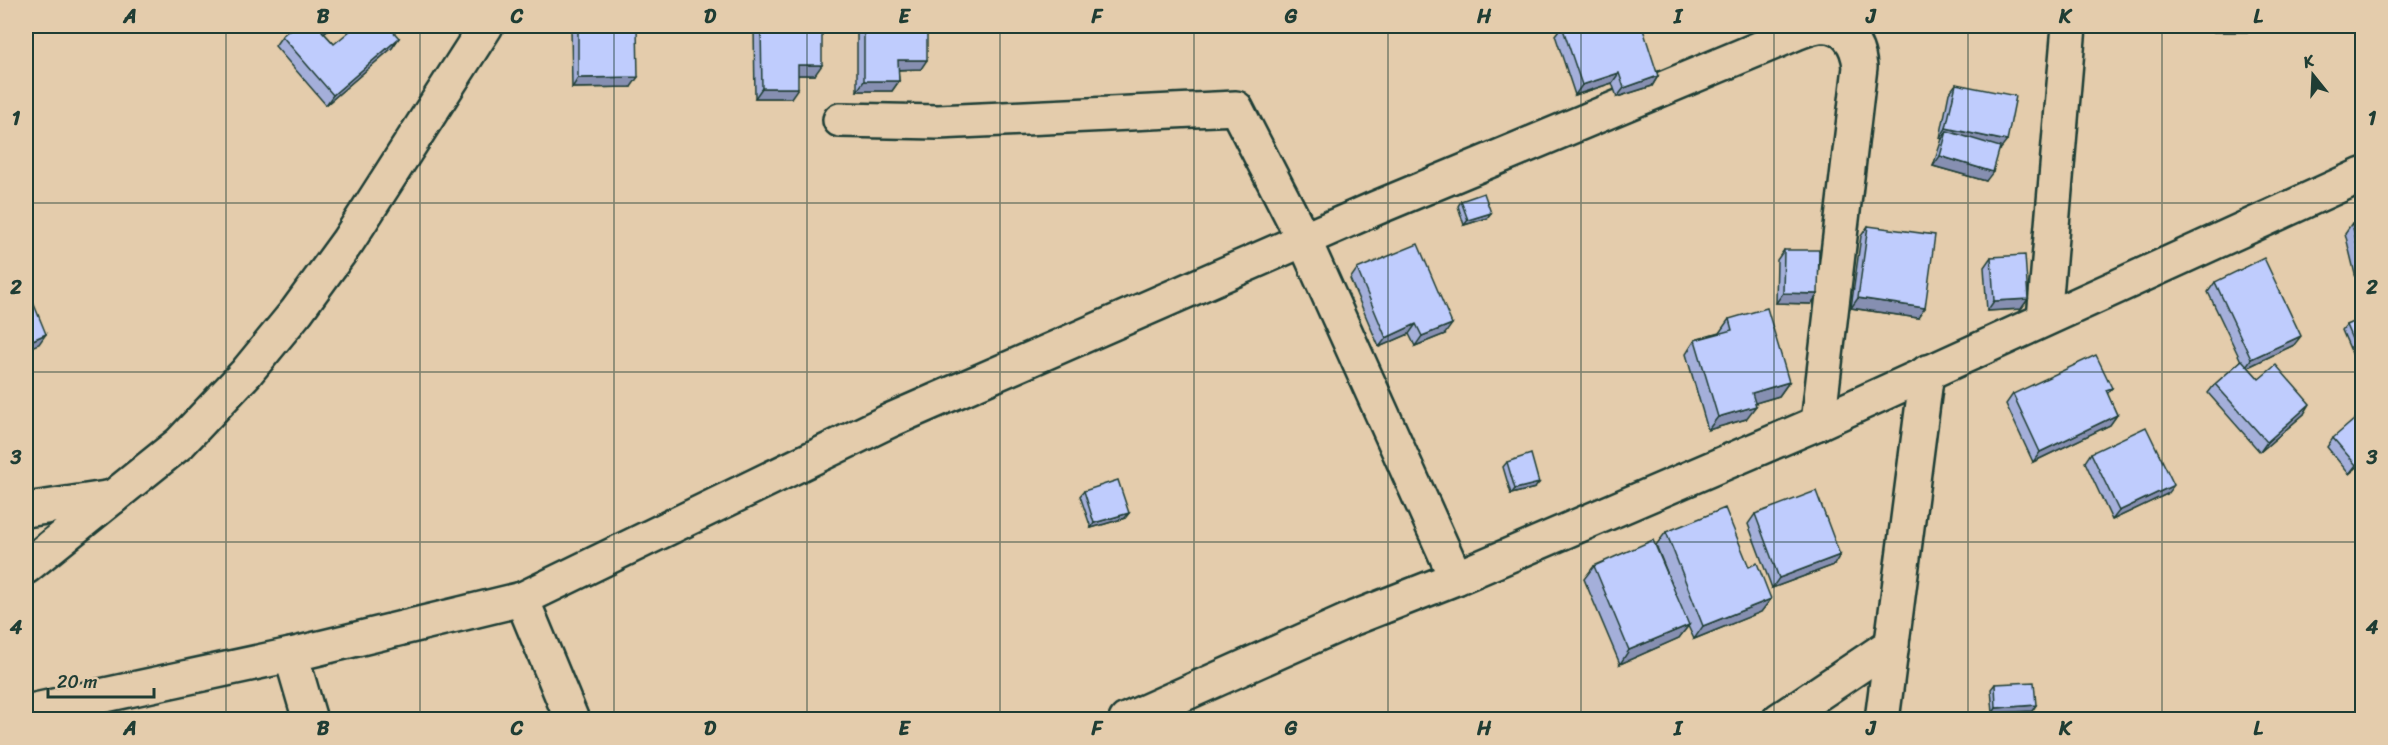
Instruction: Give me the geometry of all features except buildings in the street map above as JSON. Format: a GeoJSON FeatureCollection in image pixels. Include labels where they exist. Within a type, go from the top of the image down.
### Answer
{"type":"FeatureCollection","features":[{"type":"Feature","properties":{"kind":"street"},"geometry":{"type":"LineString","coordinates":[[26,567],[180,443],[246,373],[297,311],[348,241],[486,26]]}},
{"type":"Feature","properties":{"kind":"street"},"geometry":{"type":"LineString","coordinates":[[26,712],[291,655],[522,599],[891,420],[1304,240],[1774,42],[1818,26],[1832,27],[1845,33],[1854,42],[1859,54],[1860,67],[1818,423]]}},
{"type":"Feature","properties":{"kind":"street"},"geometry":{"type":"LineString","coordinates":[[2044,319],[2069,26]]}},
{"type":"Feature","properties":{"kind":"street"},"geometry":{"type":"LineString","coordinates":[[840,120],[938,122],[1236,108],[1304,240],[1456,578]]}},
{"type":"Feature","properties":{"kind":"street"},"geometry":{"type":"LineString","coordinates":[[1126,720],[1172,710],[1354,618],[1456,578],[1818,423],[2362,175]]}},
{"type":"Feature","properties":{"kind":"street"},"geometry":{"type":"LineString","coordinates":[[1882,720],[1927,372]]}},
{"type":"Feature","properties":{"kind":"street"},"geometry":{"type":"LineString","coordinates":[[26,510],[115,497]]}},
{"type":"Feature","properties":{"kind":"street"},"geometry":{"type":"LineString","coordinates":[[522,599],[572,720]]}},
{"type":"Feature","properties":{"kind":"street"},"geometry":{"type":"LineString","coordinates":[[1779,720],[1892,644]]}},
{"type":"Feature","properties":{"kind":"street"},"geometry":{"type":"LineString","coordinates":[[291,655],[310,720]]}}]}
